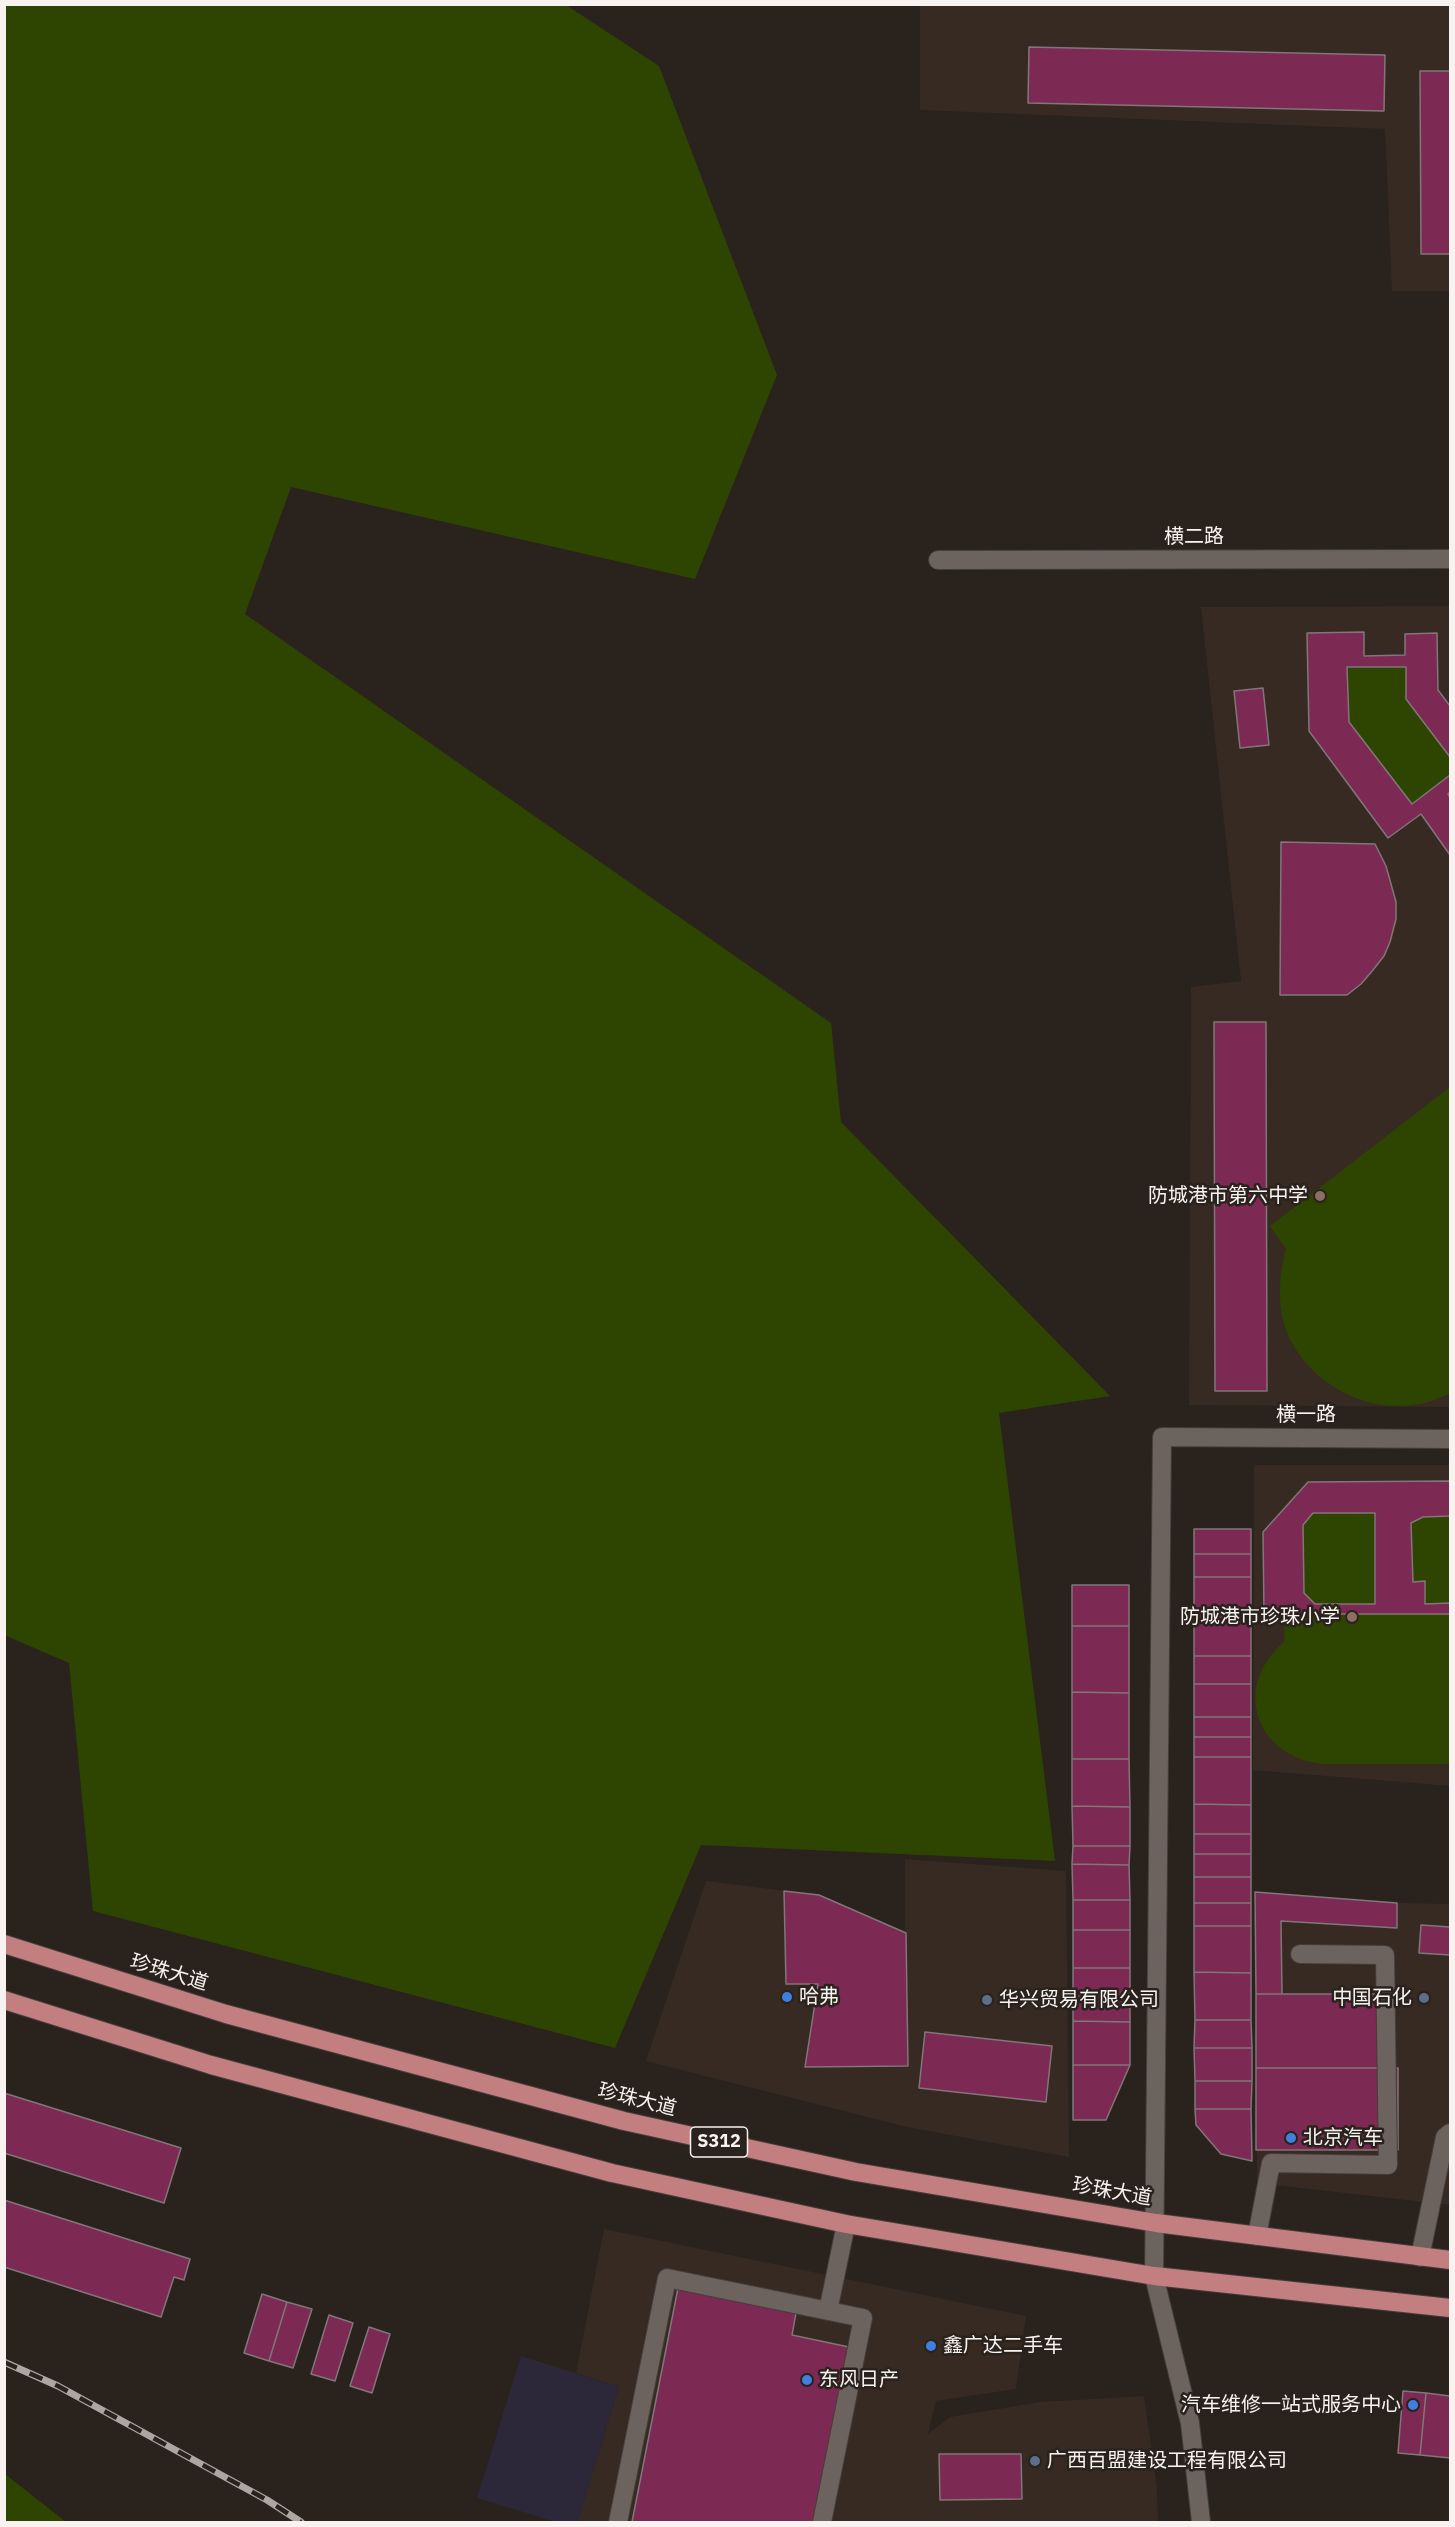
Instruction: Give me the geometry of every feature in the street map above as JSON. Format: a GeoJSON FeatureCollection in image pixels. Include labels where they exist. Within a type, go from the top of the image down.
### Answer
{"type":"FeatureCollection","features":[{"type":"Feature","properties":{"kind":"main road","name":"珍珠大道"},"geometry":{"type":"LineString","coordinates":[[4,1944],[226,2014],[624,2121],[856,2172],[1156,2223],[1450,2260]]}},
{"type":"Feature","properties":{"kind":"main road"},"geometry":{"type":"LineString","coordinates":[[4,2000],[211,2065],[601,2170],[846,2224],[1154,2276],[1450,2308]]}},
{"type":"Feature","properties":{"kind":"street","name":"横二路"},"geometry":{"type":"LineString","coordinates":[[938,560],[1450,559]]}},
{"type":"Feature","properties":{"kind":"street","name":"横一路"},"geometry":{"type":"LineString","coordinates":[[1156,2223],[1162,1437],[1450,1439]]}},
{"type":"Feature","properties":{"kind":"street"},"geometry":{"type":"LineString","coordinates":[[1257,2236],[1271,2163],[1388,2165],[1385,1955],[1299,1954]]}},
{"type":"Feature","properties":{"kind":"street"},"geometry":{"type":"LineString","coordinates":[[1420,2257],[1445,2137],[1450,2133]]}},
{"type":"Feature","properties":{"kind":"street"},"geometry":{"type":"LineString","coordinates":[[1156,2223],[1154,2276],[1190,2423],[1201,2523]]}},
{"type":"Feature","properties":{"kind":"street"},"geometry":{"type":"LineString","coordinates":[[828,2311],[846,2224]]}},
{"type":"Feature","properties":{"kind":"street"},"geometry":{"type":"LineString","coordinates":[[618,2523],[666,2278],[863,2318],[822,2523]]}},
{"type":"Feature","properties":{"kind":"shaded area"},"geometry":{"type":"Polygon","coordinates":[[[920,5],[1450,5],[1450,291],[1392,291],[1385,129],[920,110],[920,5]]]}},
{"type":"Feature","properties":{"kind":"shaded area","name":"防城港市第六中学"},"geometry":{"type":"Polygon","coordinates":[[[1450,606],[1450,1407],[1189,1405],[1191,987],[1241,981],[1201,607],[1450,606]]]}},
{"type":"Feature","properties":{"kind":"shaded area","name":"防城港市珍珠小学"},"geometry":{"type":"Polygon","coordinates":[[[1254,1465],[1450,1465],[1450,1786],[1253,1770],[1254,1465]]]}},
{"type":"Feature","properties":{"kind":"shaded area"},"geometry":{"type":"Polygon","coordinates":[[[905,1859],[1066,1871],[1069,2157],[907,2127],[646,2061],[706,1881],[819,1895],[905,1933],[905,1859]]]}},
{"type":"Feature","properties":{"kind":"shaded area"},"geometry":{"type":"Polygon","coordinates":[[[1255,1892],[1397,1903],[1450,1904],[1450,2205],[1257,2183],[1255,1892]]]}},
{"type":"Feature","properties":{"kind":"shaded area","name":"东风日产"},"geometry":{"type":"Polygon","coordinates":[[[604,2229],[1026,2316],[1016,2389],[936,2401],[928,2434],[950,2417],[1041,2402],[1144,2396],[1157,2487],[1158,2522],[577,2522],[619,2387],[576,2373],[604,2229]]]}},
{"type":"Feature","properties":{"kind":"shaded area"},"geometry":{"type":"Polygon","coordinates":[[[521,2356],[619,2387],[577,2522],[556,2522],[477,2498],[521,2356]]]}},
{"type":"Feature","properties":{"kind":"green space"},"geometry":{"type":"Polygon","coordinates":[[[5,4],[566,5],[659,66],[777,375],[695,579],[291,487],[245,614],[831,1023],[841,1122],[1110,1396],[999,1413],[1055,1861],[701,1845],[615,2048],[93,1911],[69,1663],[4,1635],[5,4]]]}},
{"type":"Feature","properties":{"kind":"green space"},"geometry":{"type":"Polygon","coordinates":[[[1347,667],[1406,667],[1406,699],[1450,757],[1450,775],[1412,804],[1349,722],[1347,667]]]}},
{"type":"Feature","properties":{"kind":"green space"},"geometry":{"type":"Polygon","coordinates":[[[1450,1087],[1450,1393],[1428,1402],[1406,1406],[1383,1405],[1361,1400],[1340,1391],[1321,1378],[1305,1362],[1292,1343],[1283,1320],[1280,1296],[1281,1272],[1286,1249],[1270,1226],[1450,1087]]]}},
{"type":"Feature","properties":{"kind":"green space"},"geometry":{"type":"Polygon","coordinates":[[[1313,1513],[1375,1513],[1375,1604],[1315,1604],[1304,1593],[1303,1525],[1313,1513]]]}},
{"type":"Feature","properties":{"kind":"green space"},"geometry":{"type":"Polygon","coordinates":[[[1450,1516],[1450,1603],[1425,1604],[1425,1581],[1413,1582],[1411,1523],[1423,1517],[1450,1516]]]}},
{"type":"Feature","properties":{"kind":"green space"},"geometry":{"type":"Polygon","coordinates":[[[1285,1614],[1450,1614],[1450,1764],[1324,1764],[1301,1759],[1282,1749],[1267,1735],[1259,1718],[1255,1699],[1258,1679],[1268,1660],[1284,1642],[1285,1614]]]}},
{"type":"Feature","properties":{"kind":"green space"},"geometry":{"type":"Polygon","coordinates":[[[5,2474],[66,2522],[5,2522],[5,2474]]]}},
{"type":"Feature","properties":{"kind":"building"},"geometry":{"type":"Polygon","coordinates":[[[1029,47],[1385,55],[1384,111],[1028,103],[1029,47]]]}},
{"type":"Feature","properties":{"kind":"building"},"geometry":{"type":"Polygon","coordinates":[[[1420,71],[1450,71],[1450,254],[1421,254],[1420,71]]]}},
{"type":"Feature","properties":{"kind":"building"},"geometry":{"type":"Polygon","coordinates":[[[1364,632],[1364,656],[1405,655],[1405,634],[1437,633],[1438,690],[1450,706],[1450,757],[1406,699],[1406,667],[1347,667],[1349,722],[1412,804],[1450,775],[1448,794],[1450,798],[1450,855],[1421,814],[1388,838],[1309,731],[1307,633],[1364,632]]]}},
{"type":"Feature","properties":{"kind":"building"},"geometry":{"type":"Polygon","coordinates":[[[1263,688],[1269,745],[1240,748],[1234,691],[1263,688]]]}},
{"type":"Feature","properties":{"kind":"building"},"geometry":{"type":"Polygon","coordinates":[[[1281,842],[1375,844],[1386,866],[1396,902],[1396,919],[1390,942],[1384,956],[1373,970],[1347,995],[1280,995],[1281,842]]]}},
{"type":"Feature","properties":{"kind":"building"},"geometry":{"type":"Polygon","coordinates":[[[1214,1022],[1266,1022],[1267,1391],[1215,1391],[1214,1022]]]}},
{"type":"Feature","properties":{"kind":"building"},"geometry":{"type":"Polygon","coordinates":[[[1450,1481],[1450,1516],[1423,1517],[1411,1523],[1413,1582],[1425,1581],[1425,1604],[1450,1603],[1450,1614],[1264,1614],[1263,1532],[1308,1482],[1450,1481]],[[1313,1513],[1303,1525],[1304,1593],[1315,1604],[1375,1604],[1375,1513],[1313,1513]]]}},
{"type":"Feature","properties":{"kind":"building"},"geometry":{"type":"Polygon","coordinates":[[[1194,1529],[1251,1529],[1251,1554],[1194,1554],[1194,1529]]]}},
{"type":"Feature","properties":{"kind":"building"},"geometry":{"type":"Polygon","coordinates":[[[1194,1554],[1251,1554],[1251,1577],[1194,1577],[1194,1554]]]}},
{"type":"Feature","properties":{"kind":"building"},"geometry":{"type":"Polygon","coordinates":[[[1194,1577],[1251,1577],[1251,1656],[1194,1656],[1194,1577]]]}},
{"type":"Feature","properties":{"kind":"building"},"geometry":{"type":"Polygon","coordinates":[[[1072,1585],[1129,1585],[1129,1626],[1072,1626],[1072,1585]]]}},
{"type":"Feature","properties":{"kind":"building"},"geometry":{"type":"Polygon","coordinates":[[[1072,1626],[1129,1626],[1129,1693],[1072,1692],[1072,1626]]]}},
{"type":"Feature","properties":{"kind":"building"},"geometry":{"type":"Polygon","coordinates":[[[1194,1656],[1251,1656],[1251,1684],[1194,1684],[1194,1656]]]}},
{"type":"Feature","properties":{"kind":"building"},"geometry":{"type":"Polygon","coordinates":[[[1194,1684],[1251,1684],[1251,1717],[1194,1717],[1194,1684]]]}},
{"type":"Feature","properties":{"kind":"building"},"geometry":{"type":"Polygon","coordinates":[[[1072,1692],[1129,1693],[1129,1759],[1072,1759],[1072,1692]]]}},
{"type":"Feature","properties":{"kind":"building"},"geometry":{"type":"Polygon","coordinates":[[[1194,1717],[1251,1717],[1251,1737],[1194,1737],[1194,1717]]]}},
{"type":"Feature","properties":{"kind":"building"},"geometry":{"type":"Polygon","coordinates":[[[1194,1737],[1251,1737],[1251,1757],[1194,1757],[1194,1737]]]}},
{"type":"Feature","properties":{"kind":"building"},"geometry":{"type":"Polygon","coordinates":[[[1194,1757],[1251,1757],[1251,1805],[1194,1804],[1194,1757]]]}},
{"type":"Feature","properties":{"kind":"building"},"geometry":{"type":"Polygon","coordinates":[[[1072,1759],[1129,1759],[1130,1807],[1072,1806],[1072,1759]]]}},
{"type":"Feature","properties":{"kind":"building"},"geometry":{"type":"Polygon","coordinates":[[[1194,1804],[1251,1805],[1251,1834],[1194,1834],[1194,1804]]]}},
{"type":"Feature","properties":{"kind":"building"},"geometry":{"type":"Polygon","coordinates":[[[1072,1806],[1130,1807],[1130,1846],[1073,1846],[1072,1806]]]}},
{"type":"Feature","properties":{"kind":"building"},"geometry":{"type":"Polygon","coordinates":[[[1194,1834],[1251,1834],[1251,1854],[1194,1854],[1194,1834]]]}},
{"type":"Feature","properties":{"kind":"building"},"geometry":{"type":"Polygon","coordinates":[[[1073,1846],[1130,1846],[1129,1865],[1072,1864],[1073,1846]]]}},
{"type":"Feature","properties":{"kind":"building"},"geometry":{"type":"Polygon","coordinates":[[[1194,1854],[1251,1854],[1251,1877],[1194,1877],[1194,1854]]]}},
{"type":"Feature","properties":{"kind":"building"},"geometry":{"type":"Polygon","coordinates":[[[1072,1864],[1129,1865],[1130,1900],[1073,1900],[1072,1864]]]}},
{"type":"Feature","properties":{"kind":"building"},"geometry":{"type":"Polygon","coordinates":[[[1194,1877],[1251,1877],[1251,1903],[1194,1903],[1194,1877]]]}},
{"type":"Feature","properties":{"kind":"building"},"geometry":{"type":"Polygon","coordinates":[[[784,1891],[819,1895],[906,1933],[908,2066],[805,2067],[818,1984],[786,1984],[784,1891]]]}},
{"type":"Feature","properties":{"kind":"building"},"geometry":{"type":"Polygon","coordinates":[[[1255,1892],[1397,1903],[1397,1928],[1281,1921],[1282,1994],[1256,1994],[1255,1892]]]}},
{"type":"Feature","properties":{"kind":"building"},"geometry":{"type":"Polygon","coordinates":[[[1073,1900],[1130,1900],[1130,1930],[1073,1930],[1073,1900]]]}},
{"type":"Feature","properties":{"kind":"building"},"geometry":{"type":"Polygon","coordinates":[[[1194,1903],[1251,1903],[1251,1926],[1194,1926],[1194,1903]]]}},
{"type":"Feature","properties":{"kind":"building"},"geometry":{"type":"Polygon","coordinates":[[[1421,1925],[1450,1927],[1450,1955],[1419,1953],[1421,1925]]]}},
{"type":"Feature","properties":{"kind":"building"},"geometry":{"type":"Polygon","coordinates":[[[1194,1926],[1251,1926],[1251,1973],[1194,1972],[1194,1926]]]}},
{"type":"Feature","properties":{"kind":"building"},"geometry":{"type":"Polygon","coordinates":[[[1073,1930],[1130,1930],[1130,1968],[1073,1968],[1073,1930]]]}},
{"type":"Feature","properties":{"kind":"building"},"geometry":{"type":"Polygon","coordinates":[[[1073,1968],[1130,1968],[1130,1995],[1073,1995],[1073,1968]]]}},
{"type":"Feature","properties":{"kind":"building"},"geometry":{"type":"Polygon","coordinates":[[[1194,1972],[1251,1973],[1251,2020],[1195,2020],[1194,1972]]]}},
{"type":"Feature","properties":{"kind":"building"},"geometry":{"type":"Polygon","coordinates":[[[1256,1994],[1379,1994],[1379,2068],[1256,2068],[1256,1994]]]}},
{"type":"Feature","properties":{"kind":"building"},"geometry":{"type":"Polygon","coordinates":[[[1073,1995],[1130,1995],[1130,2022],[1073,2021],[1073,1995]]]}},
{"type":"Feature","properties":{"kind":"building"},"geometry":{"type":"Polygon","coordinates":[[[1195,2020],[1251,2020],[1252,2048],[1194,2048],[1195,2020]]]}},
{"type":"Feature","properties":{"kind":"building"},"geometry":{"type":"Polygon","coordinates":[[[1073,2021],[1130,2022],[1130,2065],[1073,2065],[1073,2021]]]}},
{"type":"Feature","properties":{"kind":"building"},"geometry":{"type":"Polygon","coordinates":[[[925,2032],[1052,2046],[1046,2102],[919,2088],[925,2032]]]}},
{"type":"Feature","properties":{"kind":"building"},"geometry":{"type":"Polygon","coordinates":[[[1194,2048],[1252,2048],[1252,2081],[1195,2081],[1194,2048]]]}},
{"type":"Feature","properties":{"kind":"building"},"geometry":{"type":"Polygon","coordinates":[[[1073,2065],[1130,2065],[1106,2120],[1073,2120],[1073,2065]]]}},
{"type":"Feature","properties":{"kind":"building"},"geometry":{"type":"Polygon","coordinates":[[[1256,2068],[1398,2068],[1398,2150],[1256,2150],[1256,2068]]]}},
{"type":"Feature","properties":{"kind":"building"},"geometry":{"type":"Polygon","coordinates":[[[1195,2081],[1252,2081],[1251,2109],[1195,2109],[1195,2081]]]}},
{"type":"Feature","properties":{"kind":"building"},"geometry":{"type":"Polygon","coordinates":[[[4,2093],[181,2148],[164,2203],[4,2153],[4,2093]]]}},
{"type":"Feature","properties":{"kind":"building"},"geometry":{"type":"Polygon","coordinates":[[[1195,2109],[1251,2109],[1252,2161],[1221,2154],[1196,2125],[1195,2109]]]}},
{"type":"Feature","properties":{"kind":"building"},"geometry":{"type":"Polygon","coordinates":[[[4,2200],[190,2259],[184,2280],[174,2277],[161,2317],[4,2267],[4,2200]]]}},
{"type":"Feature","properties":{"kind":"building"},"geometry":{"type":"Polygon","coordinates":[[[678,2288],[796,2313],[792,2335],[849,2347],[814,2522],[632,2522],[678,2288]]]}},
{"type":"Feature","properties":{"kind":"building"},"geometry":{"type":"Polygon","coordinates":[[[262,2294],[287,2302],[269,2361],[244,2353],[262,2294]]]}},
{"type":"Feature","properties":{"kind":"building"},"geometry":{"type":"Polygon","coordinates":[[[287,2302],[312,2309],[293,2368],[269,2361],[287,2302]]]}},
{"type":"Feature","properties":{"kind":"building"},"geometry":{"type":"Polygon","coordinates":[[[329,2315],[353,2323],[335,2381],[311,2374],[329,2315]]]}},
{"type":"Feature","properties":{"kind":"building"},"geometry":{"type":"Polygon","coordinates":[[[369,2327],[390,2334],[372,2393],[350,2386],[369,2327]]]}},
{"type":"Feature","properties":{"kind":"building"},"geometry":{"type":"Polygon","coordinates":[[[1403,2391],[1426,2393],[1420,2455],[1398,2453],[1403,2391]]]}},
{"type":"Feature","properties":{"kind":"building"},"geometry":{"type":"Polygon","coordinates":[[[1426,2393],[1450,2396],[1450,2458],[1420,2455],[1426,2393]]]}},
{"type":"Feature","properties":{"kind":"building"},"geometry":{"type":"Polygon","coordinates":[[[939,2454],[1021,2454],[1022,2499],[940,2500],[939,2454]]]}},
{"type":"Feature","properties":{"kind":"railway"},"geometry":{"type":"LineString","coordinates":[[4,2362],[58,2386],[267,2500],[301,2522]]}},
{"type":"Feature","properties":{"kind":"place","name":"防城港市第六中学"},"geometry":{"type":"Point","coordinates":[1320,1196]}},
{"type":"Feature","properties":{"kind":"place","name":"防城港市珍珠小学"},"geometry":{"type":"Point","coordinates":[1352,1617]}},
{"type":"Feature","properties":{"kind":"place","name":"哈弗"},"geometry":{"type":"Point","coordinates":[787,1997]}},
{"type":"Feature","properties":{"kind":"place","name":"中国石化"},"geometry":{"type":"Point","coordinates":[1424,1998]}},
{"type":"Feature","properties":{"kind":"place","name":"华兴贸易有限公司"},"geometry":{"type":"Point","coordinates":[987,2000]}},
{"type":"Feature","properties":{"kind":"place","name":"北京汽车"},"geometry":{"type":"Point","coordinates":[1291,2138]}},
{"type":"Feature","properties":{"kind":"place","name":"鑫广达二手车"},"geometry":{"type":"Point","coordinates":[931,2346]}},
{"type":"Feature","properties":{"kind":"place","name":"东风日产"},"geometry":{"type":"Point","coordinates":[807,2380]}},
{"type":"Feature","properties":{"kind":"place","name":"汽车维修一站式服务中心"},"geometry":{"type":"Point","coordinates":[1413,2405]}},
{"type":"Feature","properties":{"kind":"place","name":"广西百盟建设工程有限公司"},"geometry":{"type":"Point","coordinates":[1035,2461]}}]}
